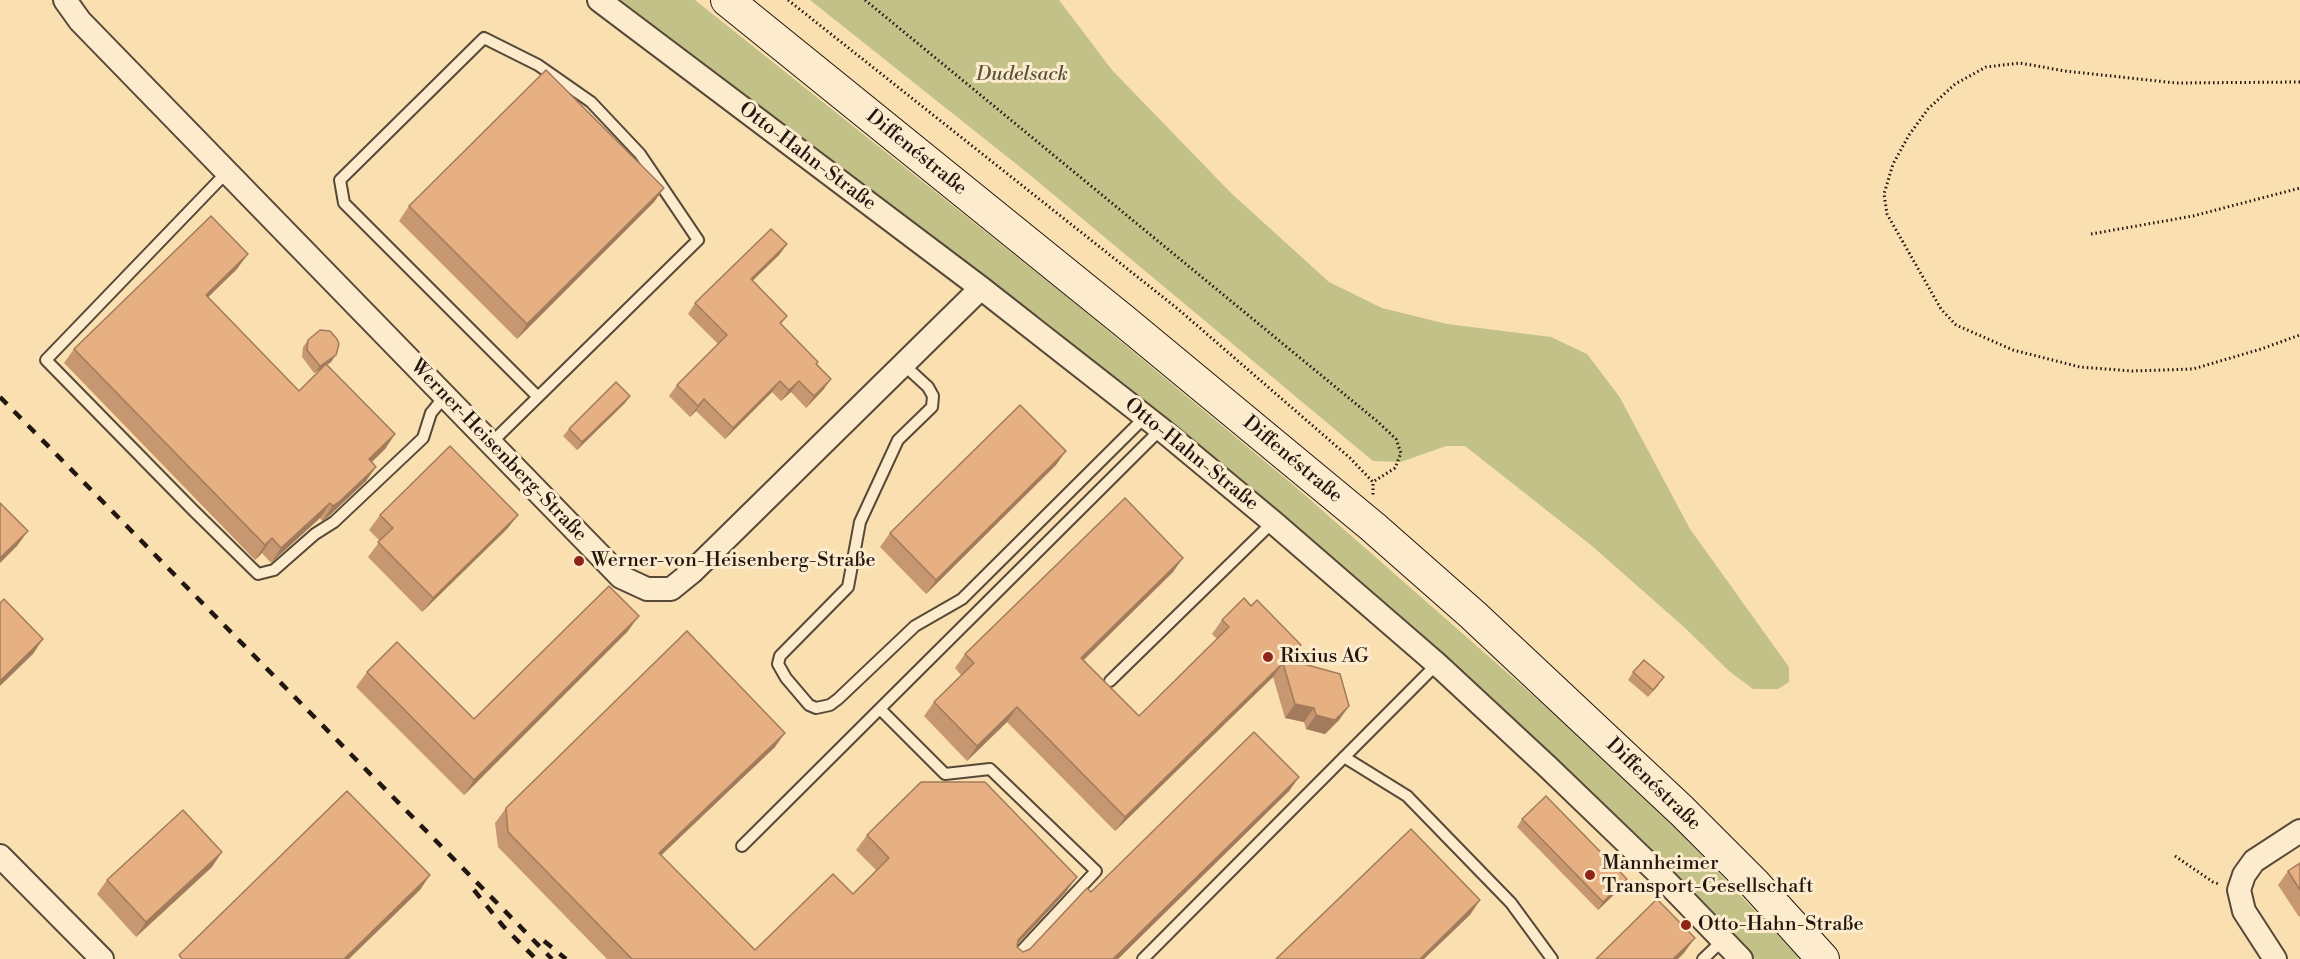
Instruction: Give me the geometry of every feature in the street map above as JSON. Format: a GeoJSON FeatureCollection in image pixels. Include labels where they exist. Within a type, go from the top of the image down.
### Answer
{"type":"FeatureCollection","features":[{"type":"Feature","properties":{"kind":"main road","name":"Diffenéstraße"},"geometry":{"type":"LineString","coordinates":[[727,0],[1115,313],[1373,527],[1473,615],[1682,812],[1754,883],[1823,959]]}},
{"type":"Feature","properties":{"kind":"street","name":"Werner-Heisenberg-Straße"},"geometry":{"type":"LineString","coordinates":[[65,0],[80,21],[621,577],[648,589],[671,589],[701,564],[981,288]]}},
{"type":"Feature","properties":{"kind":"street","name":"Otto-Hahn-Straße"},"geometry":{"type":"LineString","coordinates":[[599,0],[981,288],[1153,423],[1274,522],[1437,664],[1574,791],[1741,959]]}},
{"type":"Feature","properties":{"kind":"street"},"geometry":{"type":"LineString","coordinates":[[2275,959],[2244,911],[2239,890],[2244,875],[2254,861],[2300,831]]}},
{"type":"Feature","properties":{"kind":"street"},"geometry":{"type":"LineString","coordinates":[[0,856],[102,959]]}},
{"type":"Feature","properties":{"kind":"lane"},"geometry":{"type":"LineString","coordinates":[[491,444],[698,240],[640,154],[591,102],[538,66],[484,38],[340,180],[344,203],[538,397]]}},
{"type":"Feature","properties":{"kind":"lane"},"geometry":{"type":"LineString","coordinates":[[227,172],[46,360],[258,573],[274,570],[315,534],[334,522],[423,438],[431,413],[445,396]]}},
{"type":"Feature","properties":{"kind":"lane"},"geometry":{"type":"LineString","coordinates":[[903,364],[928,387],[933,396],[932,407],[898,440],[860,522],[848,587],[780,656],[778,663],[780,670],[809,705],[816,708],[830,705],[838,699],[915,626],[962,599],[1153,423]]}},
{"type":"Feature","properties":{"kind":"lane"},"geometry":{"type":"LineString","coordinates":[[742,846],[880,709],[1153,423]]}},
{"type":"Feature","properties":{"kind":"lane"},"geometry":{"type":"LineString","coordinates":[[1110,681],[1274,522]]}},
{"type":"Feature","properties":{"kind":"lane"},"geometry":{"type":"LineString","coordinates":[[1143,959],[1437,664]]}},
{"type":"Feature","properties":{"kind":"lane"},"geometry":{"type":"LineString","coordinates":[[880,709],[945,774],[990,769],[1096,871],[1014,959]]}},
{"type":"Feature","properties":{"kind":"lane"},"geometry":{"type":"LineString","coordinates":[[1344,757],[1407,796],[1511,903],[1552,959]]}},
{"type":"Feature","properties":{"kind":"lane"},"geometry":{"type":"LineString","coordinates":[[1704,959],[1722,940]]}},
{"type":"Feature","properties":{"kind":"path"},"geometry":{"type":"LineString","coordinates":[[788,0],[1178,309],[1350,458],[1373,482],[1373,527]]}},
{"type":"Feature","properties":{"kind":"path"},"geometry":{"type":"LineString","coordinates":[[865,0],[1396,439],[1401,453],[1395,468],[1373,482]]}},
{"type":"Feature","properties":{"kind":"path"},"geometry":{"type":"LineString","coordinates":[[2300,82],[2176,83],[2065,71],[2020,63],[1986,67],[1955,84],[1928,109],[1909,135],[1893,164],[1884,194],[1887,214],[1941,309],[1956,325],[2013,350],[2080,368],[2132,371],[2193,369],[2300,335]]}},
{"type":"Feature","properties":{"kind":"path"},"geometry":{"type":"LineString","coordinates":[[2091,234],[2193,216],[2300,188]]}},
{"type":"Feature","properties":{"kind":"path"},"geometry":{"type":"LineString","coordinates":[[2175,856],[2212,882]]}},
{"type":"Feature","properties":{"kind":"green space"},"geometry":{"type":"Polygon","coordinates":[[[615,0],[695,0],[1071,300],[1298,489],[1586,742],[1656,807],[1801,959],[1755,959],[1584,785],[1415,628],[1334,558],[1045,321],[915,228],[615,0]]]}},
{"type":"Feature","properties":{"kind":"green space","name":"Dudelsack"},"geometry":{"type":"Polygon","coordinates":[[[810,0],[1059,0],[1112,70],[1231,193],[1329,282],[1382,308],[1447,324],[1551,337],[1587,354],[1619,396],[1690,529],[1789,667],[1789,682],[1778,689],[1753,689],[1729,671],[1684,627],[1592,546],[1465,446],[1446,446],[1401,462],[1373,461],[1030,175],[810,0]]]}},
{"type":"Feature","properties":{"kind":"building"},"geometry":{"type":"Polygon","coordinates":[[[546,70],[664,188],[527,324],[409,206],[546,70]]]}},
{"type":"Feature","properties":{"kind":"building"},"geometry":{"type":"Polygon","coordinates":[[[211,216],[248,254],[206,295],[299,391],[326,364],[395,434],[369,459],[376,467],[340,501],[333,506],[330,503],[281,548],[272,538],[265,545],[74,349],[211,216]]]}},
{"type":"Feature","properties":{"kind":"building"},"geometry":{"type":"Polygon","coordinates":[[[771,229],[787,244],[751,279],[787,316],[780,323],[818,362],[816,364],[831,379],[814,396],[799,381],[789,390],[780,381],[733,428],[704,399],[698,406],[677,385],[727,335],[695,303],[771,229]]]}},
{"type":"Feature","properties":{"kind":"building"},"geometry":{"type":"Polygon","coordinates":[[[320,330],[330,331],[339,344],[336,355],[320,366],[307,350],[308,340],[320,330]]]}},
{"type":"Feature","properties":{"kind":"building"},"geometry":{"type":"Polygon","coordinates":[[[616,382],[630,396],[582,442],[569,429],[616,382]]]}},
{"type":"Feature","properties":{"kind":"building"},"geometry":{"type":"Polygon","coordinates":[[[1020,405],[1066,451],[936,580],[890,533],[1020,405]]]}},
{"type":"Feature","properties":{"kind":"building"},"geometry":{"type":"Polygon","coordinates":[[[450,446],[518,515],[433,598],[378,542],[393,528],[380,515],[450,446]]]}},
{"type":"Feature","properties":{"kind":"building"},"geometry":{"type":"Polygon","coordinates":[[[1125,498],[1183,558],[1081,658],[1139,716],[1229,627],[1222,620],[1244,598],[1251,606],[1257,600],[1301,645],[1286,659],[1340,674],[1349,706],[1335,720],[1316,715],[1314,708],[1295,704],[1283,663],[1125,817],[1017,707],[977,746],[934,702],[974,663],[965,654],[1125,498]]]}},
{"type":"Feature","properties":{"kind":"building"},"geometry":{"type":"Polygon","coordinates":[[[0,503],[28,531],[0,558],[0,503]]]}},
{"type":"Feature","properties":{"kind":"building"},"geometry":{"type":"Polygon","coordinates":[[[609,586],[639,616],[474,780],[367,672],[397,642],[474,719],[609,586]]]}},
{"type":"Feature","properties":{"kind":"building"},"geometry":{"type":"Polygon","coordinates":[[[4,599],[43,639],[0,681],[0,603],[4,599]]]}},
{"type":"Feature","properties":{"kind":"building"},"geometry":{"type":"Polygon","coordinates":[[[687,631],[785,733],[659,853],[755,950],[833,874],[853,894],[889,858],[867,835],[921,782],[985,782],[1077,877],[1018,940],[1017,947],[1023,952],[1030,949],[1087,888],[1091,892],[1254,732],[1299,777],[1113,959],[632,959],[508,832],[506,808],[687,631]]]}},
{"type":"Feature","properties":{"kind":"building"},"geometry":{"type":"Polygon","coordinates":[[[1644,660],[1664,677],[1653,690],[1633,672],[1644,660]]]}},
{"type":"Feature","properties":{"kind":"building"},"geometry":{"type":"Polygon","coordinates":[[[347,791],[430,875],[344,959],[182,959],[179,955],[347,791]]]}},
{"type":"Feature","properties":{"kind":"building"},"geometry":{"type":"Polygon","coordinates":[[[1546,796],[1627,879],[1603,902],[1522,819],[1546,796]]]}},
{"type":"Feature","properties":{"kind":"building"},"geometry":{"type":"Polygon","coordinates":[[[183,810],[222,852],[146,922],[107,880],[183,810]]]}},
{"type":"Feature","properties":{"kind":"building"},"geometry":{"type":"Polygon","coordinates":[[[1411,829],[1480,900],[1420,959],[1276,959],[1411,829]]]}},
{"type":"Feature","properties":{"kind":"building"},"geometry":{"type":"Polygon","coordinates":[[[2300,863],[2300,890],[2288,871],[2300,863]]]}},
{"type":"Feature","properties":{"kind":"building"},"geometry":{"type":"Polygon","coordinates":[[[1657,899],[1695,938],[1673,959],[1596,959],[1657,899]]]}},
{"type":"Feature","properties":{"kind":"railway"},"geometry":{"type":"LineString","coordinates":[[0,397],[552,959]]}},
{"type":"Feature","properties":{"kind":"railway"},"geometry":{"type":"LineString","coordinates":[[474,890],[503,926],[536,959]]}},
{"type":"Feature","properties":{"kind":"railway"},"geometry":{"type":"LineString","coordinates":[[544,941],[566,959]]}},
{"type":"Feature","properties":{"kind":"place","name":"Werner-von-Heisenberg-Straße"},"geometry":{"type":"Point","coordinates":[579,561]}},
{"type":"Feature","properties":{"kind":"place","name":"Rixius AG"},"geometry":{"type":"Point","coordinates":[1268,657]}},
{"type":"Feature","properties":{"kind":"place","name":"Mannheimer Transport-Gesellschaft"},"geometry":{"type":"Point","coordinates":[1590,875]}},
{"type":"Feature","properties":{"kind":"place","name":"Otto-Hahn-Straße"},"geometry":{"type":"Point","coordinates":[1686,925]}}]}
